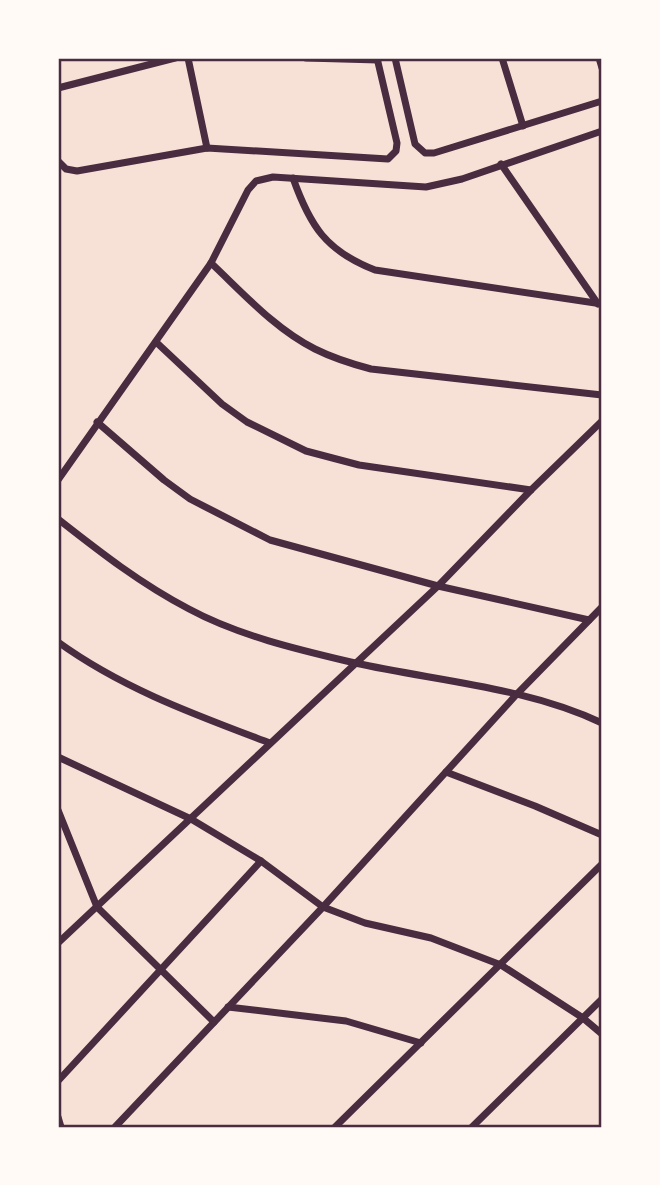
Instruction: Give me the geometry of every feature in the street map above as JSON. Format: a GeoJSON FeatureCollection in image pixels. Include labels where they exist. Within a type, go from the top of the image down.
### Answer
{"type":"FeatureCollection","features":[{"type":"Feature","properties":{"kind":"street"},"geometry":{"type":"LineString","coordinates":[[58,88],[175,58]]}},
{"type":"Feature","properties":{"kind":"street"},"geometry":{"type":"LineString","coordinates":[[188,58],[207,148]]}},
{"type":"Feature","properties":{"kind":"street"},"geometry":{"type":"LineString","coordinates":[[58,161],[66,169],[77,171],[207,148],[388,159],[397,151],[378,59],[306,58]]}},
{"type":"Feature","properties":{"kind":"street"},"geometry":{"type":"LineString","coordinates":[[395,58],[415,144],[421,151],[434,153],[602,101]]}},
{"type":"Feature","properties":{"kind":"street"},"geometry":{"type":"LineString","coordinates":[[502,58],[523,126]]}},
{"type":"Feature","properties":{"kind":"street"},"geometry":{"type":"LineString","coordinates":[[599,58],[602,68]]}},
{"type":"Feature","properties":{"kind":"street"},"geometry":{"type":"LineString","coordinates":[[58,480],[211,263],[244,195],[252,185],[267,177],[426,187],[462,179],[602,131]]}},
{"type":"Feature","properties":{"kind":"street"},"geometry":{"type":"LineString","coordinates":[[501,164],[600,304]]}},
{"type":"Feature","properties":{"kind":"street"},"geometry":{"type":"LineString","coordinates":[[293,178],[303,207],[322,237],[336,250],[360,264],[375,270],[600,304]]}},
{"type":"Feature","properties":{"kind":"street"},"geometry":{"type":"LineString","coordinates":[[211,263],[289,333],[314,349],[342,361],[371,369],[602,395]]}},
{"type":"Feature","properties":{"kind":"street"},"geometry":{"type":"LineString","coordinates":[[156,342],[222,404],[247,422],[306,452],[359,465],[531,490]]}},
{"type":"Feature","properties":{"kind":"street"},"geometry":{"type":"LineString","coordinates":[[58,943],[438,586],[602,421]]}},
{"type":"Feature","properties":{"kind":"street"},"geometry":{"type":"LineString","coordinates":[[97,422],[190,499],[270,540],[438,586],[589,620]]}},
{"type":"Feature","properties":{"kind":"street"},"geometry":{"type":"LineString","coordinates":[[58,519],[133,577],[191,611],[248,633],[355,663],[516,695],[551,704],[602,723]]}},
{"type":"Feature","properties":{"kind":"street"},"geometry":{"type":"LineString","coordinates":[[115,1127],[323,907],[516,695],[602,607]]}},
{"type":"Feature","properties":{"kind":"street"},"geometry":{"type":"LineString","coordinates":[[58,642],[93,666],[148,695],[270,743]]}},
{"type":"Feature","properties":{"kind":"street"},"geometry":{"type":"LineString","coordinates":[[58,757],[191,819],[261,861],[323,907],[365,923],[431,939],[501,965],[583,1018],[602,1034]]}},
{"type":"Feature","properties":{"kind":"street"},"geometry":{"type":"LineString","coordinates":[[446,772],[602,835]]}},
{"type":"Feature","properties":{"kind":"street"},"geometry":{"type":"LineString","coordinates":[[58,810],[97,907],[214,1022]]}},
{"type":"Feature","properties":{"kind":"street"},"geometry":{"type":"LineString","coordinates":[[58,1081],[261,861]]}},
{"type":"Feature","properties":{"kind":"street"},"geometry":{"type":"LineString","coordinates":[[335,1127],[602,864]]}},
{"type":"Feature","properties":{"kind":"street"},"geometry":{"type":"LineString","coordinates":[[472,1127],[602,999]]}},
{"type":"Feature","properties":{"kind":"street"},"geometry":{"type":"LineString","coordinates":[[228,1007],[346,1021],[421,1043]]}},
{"type":"Feature","properties":{"kind":"street"},"geometry":{"type":"LineString","coordinates":[[58,1117],[61,1127]]}}]}
